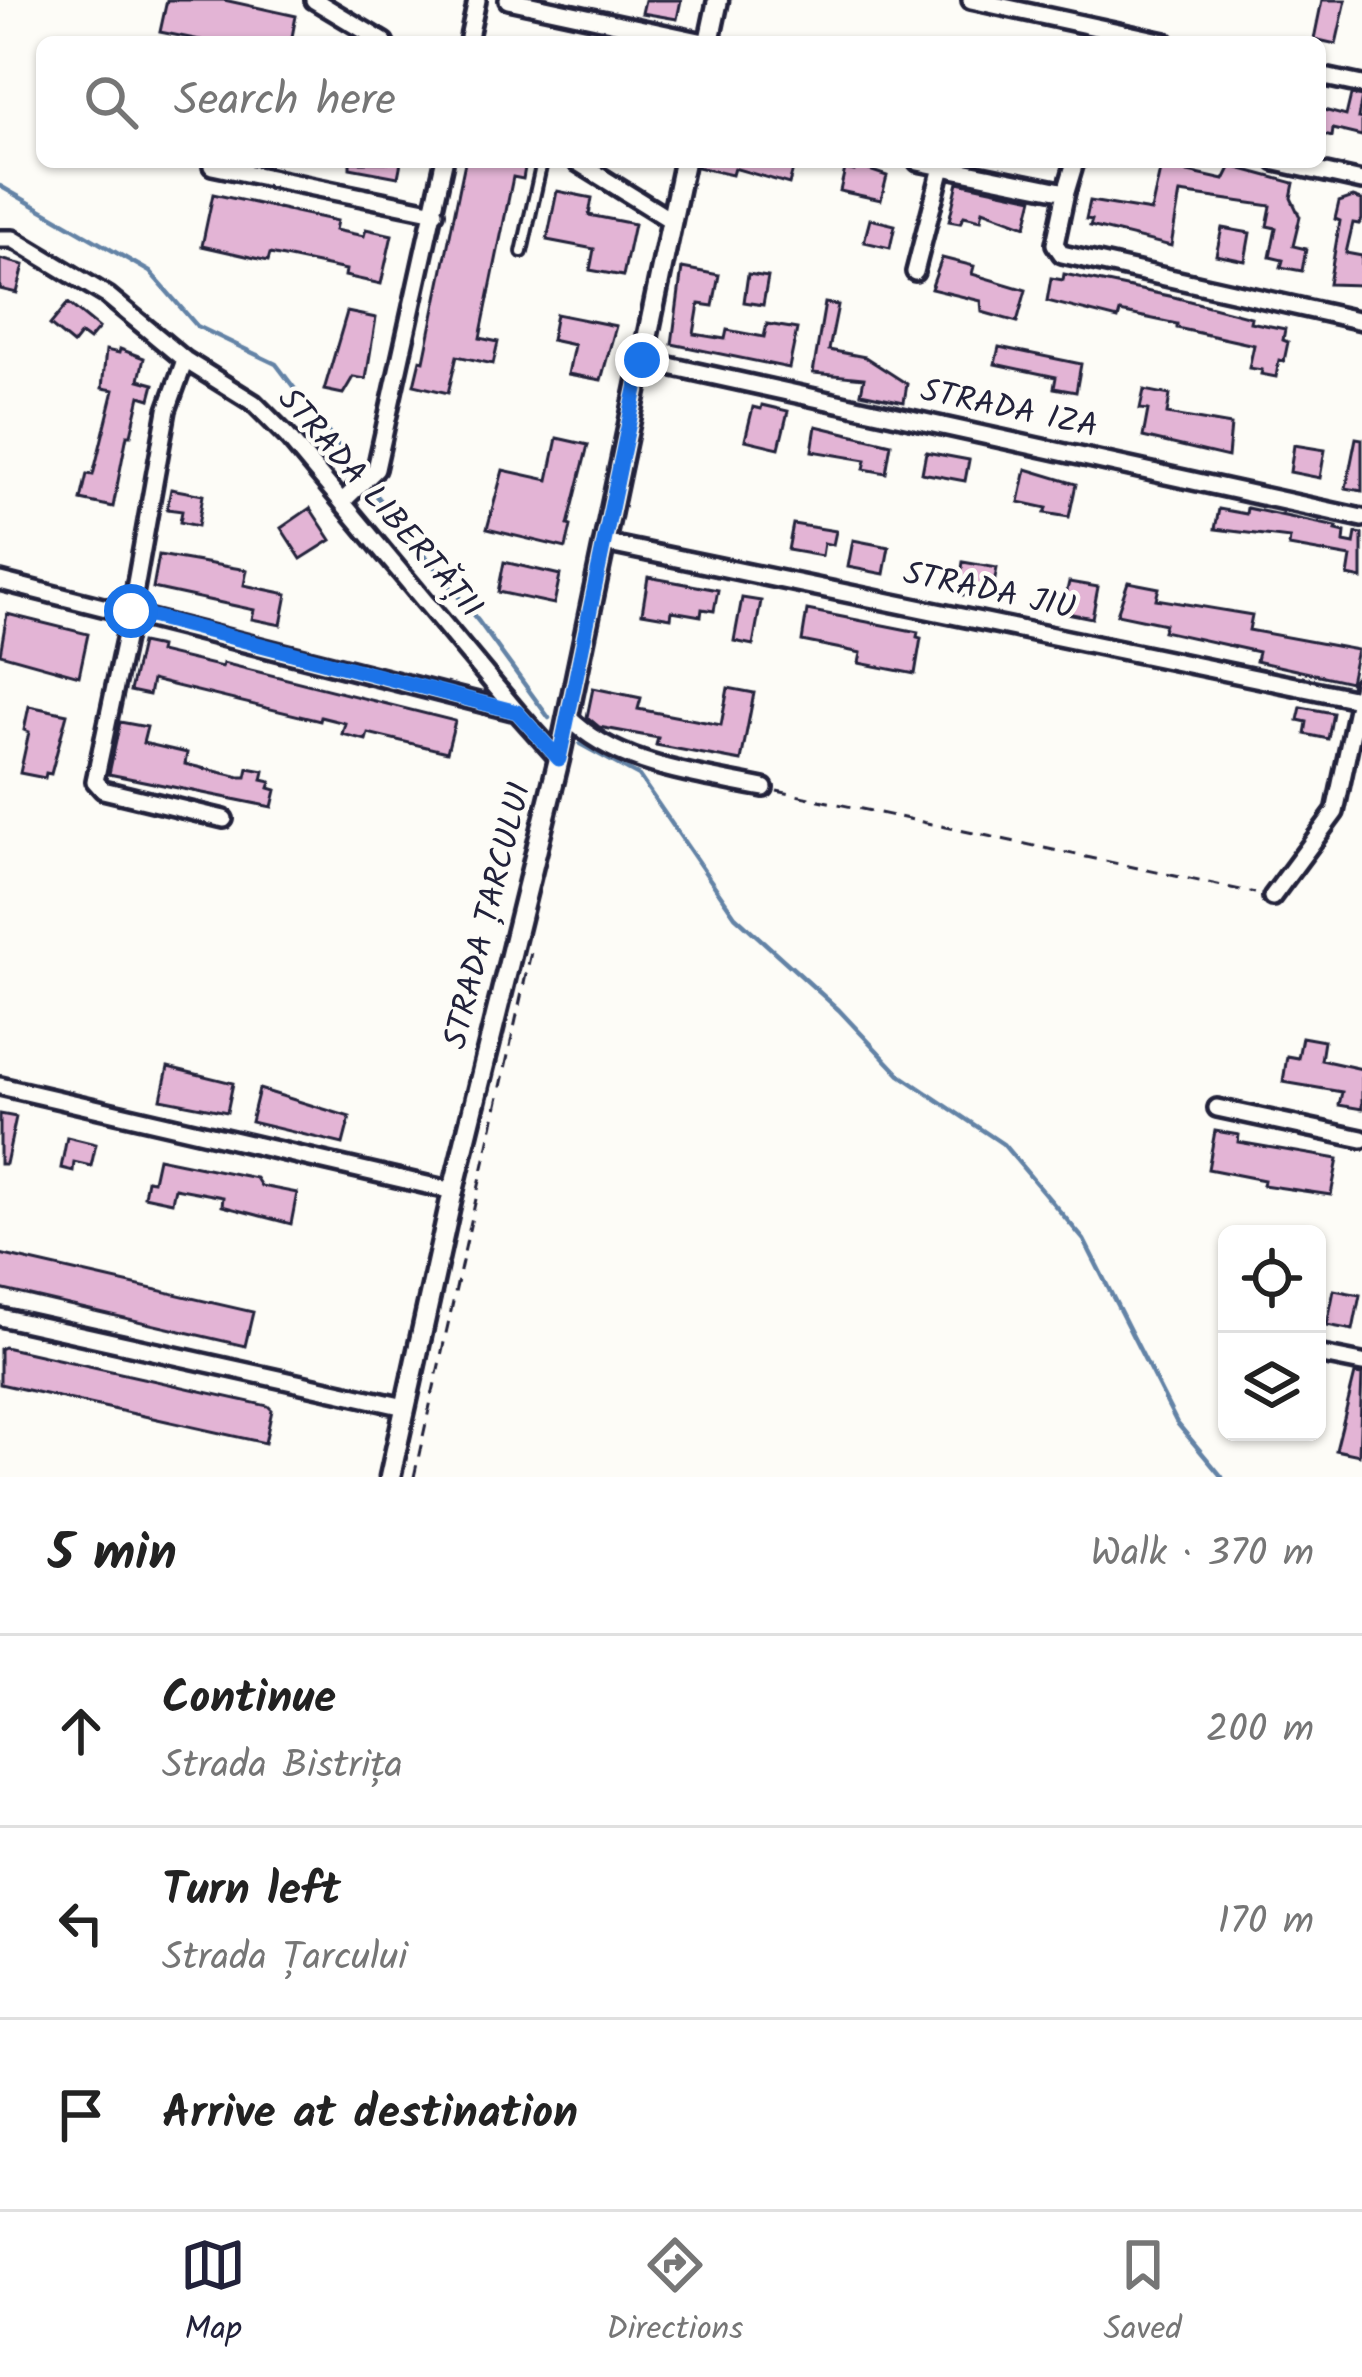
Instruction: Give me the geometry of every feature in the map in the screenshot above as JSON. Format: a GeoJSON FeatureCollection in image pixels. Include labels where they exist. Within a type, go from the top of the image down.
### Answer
{"type":"FeatureCollection","features":[{"type":"Feature","properties":{"kind":"street"},"geometry":{"type":"LineString","coordinates":[[314,0],[374,36]]}},
{"type":"Feature","properties":{"kind":"street"},"geometry":{"type":"LineString","coordinates":[[469,36],[477,0]]}},
{"type":"Feature","properties":{"kind":"street"},"geometry":{"type":"LineString","coordinates":[[508,0],[678,36]]}},
{"type":"Feature","properties":{"kind":"street"},"geometry":{"type":"LineString","coordinates":[[708,36],[718,0]]}},
{"type":"Feature","properties":{"kind":"street"},"geometry":{"type":"LineString","coordinates":[[971,0],[1137,36]]}},
{"type":"Feature","properties":{"kind":"street"},"geometry":{"type":"LineString","coordinates":[[1326,77],[1362,85]]}},
{"type":"Feature","properties":{"kind":"street"},"geometry":{"type":"LineString","coordinates":[[222,168],[435,212]]}},
{"type":"Feature","properties":{"kind":"street"},"geometry":{"type":"LineString","coordinates":[[342,502],[376,469],[443,168]]}},
{"type":"Feature","properties":{"kind":"street"},"geometry":{"type":"LineString","coordinates":[[587,168],[672,221]]}},
{"type":"Feature","properties":{"kind":"street","name":"STRADA ȚARCULUI"},"geometry":{"type":"LineString","coordinates":[[390,1477],[453,1191],[559,759],[683,168]]}},
{"type":"Feature","properties":{"kind":"street"},"geometry":{"type":"LineString","coordinates":[[915,272],[942,168]]}},
{"type":"Feature","properties":{"kind":"street"},"geometry":{"type":"LineString","coordinates":[[947,168],[1066,192]]}},
{"type":"Feature","properties":{"kind":"street"},"geometry":{"type":"LineString","coordinates":[[1074,168],[1055,244],[1062,254],[1362,321]]}},
{"type":"Feature","properties":{"kind":"street"},"geometry":{"type":"LineString","coordinates":[[1303,168],[1362,181]]}},
{"type":"Feature","properties":{"kind":"street","name":"STRADA LIBERTĂȚII"},"geometry":{"type":"LineString","coordinates":[[0,238],[13,239],[108,296],[185,360],[254,403],[559,759]]}},
{"type":"Feature","properties":{"kind":"street"},"geometry":{"type":"LineString","coordinates":[[185,360],[166,410],[95,781],[103,790],[224,820]]}},
{"type":"Feature","properties":{"kind":"street","name":"STRADA IZA"},"geometry":{"type":"LineString","coordinates":[[642,360],[1362,518]]}},
{"type":"Feature","properties":{"kind":"street","name":"STRADA JIU"},"geometry":{"type":"LineString","coordinates":[[604,543],[1361,695]]}},
{"type":"Feature","properties":{"kind":"street"},"geometry":{"type":"LineString","coordinates":[[0,581],[517,712]]}},
{"type":"Feature","properties":{"kind":"street"},"geometry":{"type":"LineString","coordinates":[[1272,897],[1335,812],[1361,695]]}},
{"type":"Feature","properties":{"kind":"street"},"geometry":{"type":"LineString","coordinates":[[568,717],[585,734],[629,757],[764,788]]}},
{"type":"Feature","properties":{"kind":"street"},"geometry":{"type":"LineString","coordinates":[[0,1086],[453,1191]]}},
{"type":"Feature","properties":{"kind":"street"},"geometry":{"type":"LineString","coordinates":[[1217,1108],[1362,1139]]}},
{"type":"Feature","properties":{"kind":"street"},"geometry":{"type":"LineString","coordinates":[[0,1317],[405,1407]]}},
{"type":"Feature","properties":{"kind":"street"},"geometry":{"type":"LineString","coordinates":[[1326,1356],[1362,1363]]}},
{"type":"Feature","properties":{"kind":"lane"},"geometry":{"type":"LineString","coordinates":[[522,252],[541,168]]}},
{"type":"Feature","properties":{"kind":"path"},"geometry":{"type":"LineString","coordinates":[[764,788],[1272,897]]}},
{"type":"Feature","properties":{"kind":"path"},"geometry":{"type":"LineString","coordinates":[[414,1477],[530,954]]}},
{"type":"Feature","properties":{"kind":"building"},"geometry":{"type":"Polygon","coordinates":[[[167,0],[224,0],[296,16],[292,36],[160,32],[167,0]]]}},
{"type":"Feature","properties":{"kind":"building"},"geometry":{"type":"Polygon","coordinates":[[[645,0],[681,0],[677,19],[642,13],[645,0]]]}},
{"type":"Feature","properties":{"kind":"building"},"geometry":{"type":"Polygon","coordinates":[[[1322,0],[1346,0],[1336,44],[1326,42],[1326,36],[1315,36],[1322,0]]]}},
{"type":"Feature","properties":{"kind":"building"},"geometry":{"type":"Polygon","coordinates":[[[1351,95],[1362,97],[1358,118],[1362,119],[1362,136],[1333,129],[1332,137],[1326,136],[1326,111],[1346,116],[1351,95]]]}},
{"type":"Feature","properties":{"kind":"building"},"geometry":{"type":"Polygon","coordinates":[[[350,168],[400,168],[398,177],[350,168]]]}},
{"type":"Feature","properties":{"kind":"building"},"geometry":{"type":"Polygon","coordinates":[[[464,168],[525,168],[523,179],[513,177],[480,338],[498,342],[493,364],[457,356],[448,393],[414,385],[420,360],[424,361],[464,168]]]}},
{"type":"Feature","properties":{"kind":"building"},"geometry":{"type":"Polygon","coordinates":[[[701,168],[734,168],[732,175],[701,168]]]}},
{"type":"Feature","properties":{"kind":"building"},"geometry":{"type":"Polygon","coordinates":[[[734,168],[793,168],[789,184],[734,168]]]}},
{"type":"Feature","properties":{"kind":"building"},"geometry":{"type":"Polygon","coordinates":[[[864,168],[887,176],[881,200],[840,191],[845,169],[864,168]]]}},
{"type":"Feature","properties":{"kind":"building"},"geometry":{"type":"Polygon","coordinates":[[[1161,168],[1224,180],[1230,168],[1238,168],[1294,183],[1291,198],[1300,217],[1293,246],[1306,249],[1302,271],[1281,267],[1283,260],[1270,257],[1276,228],[1267,226],[1271,206],[1180,193],[1171,246],[1090,226],[1092,220],[1086,219],[1090,201],[1151,211],[1161,168]]]}},
{"type":"Feature","properties":{"kind":"building"},"geometry":{"type":"Polygon","coordinates":[[[958,182],[1033,198],[1026,226],[983,210],[981,220],[964,216],[960,223],[949,221],[958,182]]]}},
{"type":"Feature","properties":{"kind":"building"},"geometry":{"type":"Polygon","coordinates":[[[557,191],[592,198],[589,215],[634,224],[623,276],[590,270],[594,249],[547,240],[557,191]]]}},
{"type":"Feature","properties":{"kind":"building"},"geometry":{"type":"Polygon","coordinates":[[[213,194],[337,221],[335,230],[364,236],[366,229],[392,235],[381,284],[345,276],[346,270],[270,254],[268,261],[202,246],[213,194]]]}},
{"type":"Feature","properties":{"kind":"building"},"geometry":{"type":"Polygon","coordinates":[[[1353,197],[1362,200],[1362,220],[1353,223],[1346,253],[1362,256],[1361,285],[1329,284],[1339,202],[1353,197]]]}},
{"type":"Feature","properties":{"kind":"building"},"geometry":{"type":"Polygon","coordinates":[[[870,219],[895,225],[890,248],[864,242],[870,219]]]}},
{"type":"Feature","properties":{"kind":"building"},"geometry":{"type":"Polygon","coordinates":[[[1222,228],[1250,233],[1245,261],[1216,255],[1222,228]]]}},
{"type":"Feature","properties":{"kind":"building"},"geometry":{"type":"Polygon","coordinates":[[[942,258],[974,266],[972,274],[1026,290],[1017,322],[982,312],[981,301],[931,289],[942,258]]]}},
{"type":"Feature","properties":{"kind":"building"},"geometry":{"type":"Polygon","coordinates":[[[0,259],[24,265],[17,293],[0,289],[0,259]]]}},
{"type":"Feature","properties":{"kind":"building"},"geometry":{"type":"Polygon","coordinates":[[[682,268],[719,275],[713,306],[699,304],[694,334],[725,339],[727,330],[764,337],[767,324],[797,329],[789,368],[672,344],[682,268]]]}},
{"type":"Feature","properties":{"kind":"building"},"geometry":{"type":"Polygon","coordinates":[[[748,274],[768,277],[763,305],[744,302],[748,274]]]}},
{"type":"Feature","properties":{"kind":"building"},"geometry":{"type":"Polygon","coordinates":[[[1064,274],[1174,297],[1285,329],[1284,361],[1279,360],[1276,377],[1261,374],[1262,370],[1249,368],[1254,345],[1177,328],[1177,324],[1120,312],[1118,319],[1047,301],[1051,278],[1063,280],[1064,274]]]}},
{"type":"Feature","properties":{"kind":"building"},"geometry":{"type":"Polygon","coordinates":[[[68,303],[99,328],[89,340],[81,334],[73,344],[50,325],[68,303]]]}},
{"type":"Feature","properties":{"kind":"building"},"geometry":{"type":"Polygon","coordinates":[[[825,303],[838,305],[829,350],[865,357],[907,384],[904,402],[861,393],[864,378],[813,373],[825,303]]]}},
{"type":"Feature","properties":{"kind":"building"},"geometry":{"type":"Polygon","coordinates":[[[347,312],[376,318],[366,379],[353,377],[343,394],[324,390],[347,312]]]}},
{"type":"Feature","properties":{"kind":"building"},"geometry":{"type":"Polygon","coordinates":[[[556,314],[616,326],[601,380],[568,374],[574,345],[551,340],[556,314]]]}},
{"type":"Feature","properties":{"kind":"building"},"geometry":{"type":"Polygon","coordinates":[[[999,347],[1081,364],[1076,392],[1054,388],[1056,377],[995,364],[999,347]]]}},
{"type":"Feature","properties":{"kind":"building"},"geometry":{"type":"Polygon","coordinates":[[[120,349],[144,358],[139,380],[154,384],[150,399],[140,396],[131,435],[127,435],[113,507],[81,500],[87,474],[93,475],[114,390],[102,388],[106,350],[119,353],[120,349]]]}},
{"type":"Feature","properties":{"kind":"building"},"geometry":{"type":"Polygon","coordinates":[[[1144,390],[1170,395],[1167,414],[1231,425],[1228,457],[1143,437],[1148,410],[1140,409],[1144,390]]]}},
{"type":"Feature","properties":{"kind":"building"},"geometry":{"type":"Polygon","coordinates":[[[762,405],[788,411],[779,448],[745,440],[753,407],[761,409],[762,405]]]}},
{"type":"Feature","properties":{"kind":"building"},"geometry":{"type":"Polygon","coordinates":[[[816,426],[891,444],[886,473],[864,469],[866,460],[812,451],[816,426]]]}},
{"type":"Feature","properties":{"kind":"building"},"geometry":{"type":"Polygon","coordinates":[[[557,438],[588,445],[566,548],[487,529],[503,470],[548,480],[557,438]]]}},
{"type":"Feature","properties":{"kind":"building"},"geometry":{"type":"Polygon","coordinates":[[[1356,438],[1362,439],[1362,491],[1346,488],[1356,438]]]}},
{"type":"Feature","properties":{"kind":"building"},"geometry":{"type":"Polygon","coordinates":[[[1294,445],[1325,450],[1320,478],[1290,472],[1294,445]]]}},
{"type":"Feature","properties":{"kind":"building"},"geometry":{"type":"Polygon","coordinates":[[[926,452],[969,460],[965,481],[922,473],[926,452]]]}},
{"type":"Feature","properties":{"kind":"building"},"geometry":{"type":"Polygon","coordinates":[[[1026,469],[1076,484],[1069,517],[1019,502],[1026,469]]]}},
{"type":"Feature","properties":{"kind":"building"},"geometry":{"type":"Polygon","coordinates":[[[171,489],[203,495],[198,526],[180,522],[182,511],[167,509],[171,489]]]}},
{"type":"Feature","properties":{"kind":"building"},"geometry":{"type":"Polygon","coordinates":[[[310,508],[331,540],[301,559],[281,528],[310,508]]]}},
{"type":"Feature","properties":{"kind":"building"},"geometry":{"type":"Polygon","coordinates":[[[1247,508],[1337,527],[1345,532],[1344,542],[1354,544],[1356,533],[1362,534],[1362,579],[1348,576],[1351,557],[1289,546],[1290,538],[1215,529],[1219,509],[1246,514],[1247,508]]]}},
{"type":"Feature","properties":{"kind":"building"},"geometry":{"type":"Polygon","coordinates":[[[793,524],[836,531],[833,545],[824,543],[822,556],[788,550],[793,524]]]}},
{"type":"Feature","properties":{"kind":"building"},"geometry":{"type":"Polygon","coordinates":[[[853,540],[889,547],[884,574],[848,567],[853,540]]]}},
{"type":"Feature","properties":{"kind":"building"},"geometry":{"type":"Polygon","coordinates":[[[159,555],[247,570],[244,585],[287,594],[281,625],[252,619],[254,610],[153,588],[159,555]]]}},
{"type":"Feature","properties":{"kind":"building"},"geometry":{"type":"Polygon","coordinates":[[[504,562],[560,575],[554,604],[498,592],[504,562]]]}},
{"type":"Feature","properties":{"kind":"building"},"geometry":{"type":"Polygon","coordinates":[[[963,562],[997,568],[991,600],[958,594],[963,562]]]}},
{"type":"Feature","properties":{"kind":"building"},"geometry":{"type":"Polygon","coordinates":[[[648,577],[718,590],[714,611],[702,609],[701,616],[672,611],[671,618],[642,613],[648,577]]]}},
{"type":"Feature","properties":{"kind":"building"},"geometry":{"type":"Polygon","coordinates":[[[1069,582],[1098,587],[1092,618],[1062,612],[1069,582]]]}},
{"type":"Feature","properties":{"kind":"building"},"geometry":{"type":"Polygon","coordinates":[[[1128,582],[1159,588],[1156,599],[1252,615],[1249,630],[1357,650],[1350,682],[1256,661],[1258,652],[1163,631],[1165,624],[1117,614],[1128,582]]]}},
{"type":"Feature","properties":{"kind":"building"},"geometry":{"type":"Polygon","coordinates":[[[742,598],[761,601],[753,645],[734,641],[742,598]]]}},
{"type":"Feature","properties":{"kind":"building"},"geometry":{"type":"Polygon","coordinates":[[[807,610],[918,632],[915,674],[859,663],[861,653],[802,641],[807,610]]]}},
{"type":"Feature","properties":{"kind":"building"},"geometry":{"type":"Polygon","coordinates":[[[7,614],[88,634],[79,676],[0,654],[7,614]]]}},
{"type":"Feature","properties":{"kind":"building"},"geometry":{"type":"Polygon","coordinates":[[[141,643],[160,647],[159,652],[222,667],[223,663],[455,721],[447,752],[368,733],[366,740],[342,734],[345,723],[152,680],[149,695],[130,691],[141,643]]]}},
{"type":"Feature","properties":{"kind":"building"},"geometry":{"type":"Polygon","coordinates":[[[593,688],[641,698],[638,709],[721,725],[728,688],[754,693],[741,761],[656,745],[658,738],[599,727],[587,717],[593,688]]]}},
{"type":"Feature","properties":{"kind":"building"},"geometry":{"type":"Polygon","coordinates":[[[29,706],[67,714],[51,774],[46,773],[45,778],[20,773],[29,706]]]}},
{"type":"Feature","properties":{"kind":"building"},"geometry":{"type":"Polygon","coordinates":[[[1301,707],[1333,713],[1328,739],[1305,734],[1307,722],[1298,720],[1301,707]]]}},
{"type":"Feature","properties":{"kind":"building"},"geometry":{"type":"Polygon","coordinates":[[[120,722],[147,727],[143,743],[187,753],[185,764],[240,777],[246,777],[248,768],[264,771],[262,780],[271,782],[269,788],[276,790],[272,807],[109,774],[120,722]]]}},
{"type":"Feature","properties":{"kind":"building"},"geometry":{"type":"Polygon","coordinates":[[[1302,1037],[1324,1041],[1321,1060],[1362,1069],[1362,1109],[1339,1105],[1342,1092],[1283,1082],[1287,1056],[1298,1058],[1302,1037]]]}},
{"type":"Feature","properties":{"kind":"building"},"geometry":{"type":"Polygon","coordinates":[[[168,1067],[233,1083],[227,1112],[161,1099],[168,1067]]]}},
{"type":"Feature","properties":{"kind":"building"},"geometry":{"type":"Polygon","coordinates":[[[259,1089],[350,1117],[343,1144],[251,1122],[259,1089]]]}},
{"type":"Feature","properties":{"kind":"building"},"geometry":{"type":"Polygon","coordinates":[[[0,1114],[16,1117],[6,1164],[0,1164],[0,1114]]]}},
{"type":"Feature","properties":{"kind":"building"},"geometry":{"type":"Polygon","coordinates":[[[1215,1131],[1239,1135],[1238,1142],[1338,1159],[1331,1195],[1263,1185],[1264,1180],[1208,1169],[1215,1131]]]}},
{"type":"Feature","properties":{"kind":"building"},"geometry":{"type":"Polygon","coordinates":[[[67,1137],[96,1144],[91,1166],[74,1162],[73,1171],[61,1168],[67,1137]]]}},
{"type":"Feature","properties":{"kind":"building"},"geometry":{"type":"Polygon","coordinates":[[[158,1158],[256,1178],[261,1186],[297,1193],[291,1224],[222,1206],[223,1197],[175,1188],[172,1202],[144,1196],[158,1158]]]}},
{"type":"Feature","properties":{"kind":"building"},"geometry":{"type":"Polygon","coordinates":[[[0,1254],[253,1312],[245,1346],[0,1289],[0,1254]]]}},
{"type":"Feature","properties":{"kind":"building"},"geometry":{"type":"Polygon","coordinates":[[[1334,1290],[1360,1295],[1353,1330],[1327,1325],[1334,1290]]]}},
{"type":"Feature","properties":{"kind":"building"},"geometry":{"type":"Polygon","coordinates":[[[0,1349],[268,1406],[272,1410],[265,1443],[0,1384],[0,1349]]]}},
{"type":"Feature","properties":{"kind":"building"},"geometry":{"type":"Polygon","coordinates":[[[1355,1374],[1362,1375],[1359,1455],[1336,1450],[1355,1374]]]}},
{"type":"Feature","properties":{"kind":"waterway"},"geometry":{"type":"LineString","coordinates":[[0,186],[150,272],[197,326],[276,364],[362,477]]}},
{"type":"Feature","properties":{"kind":"waterway"},"geometry":{"type":"LineString","coordinates":[[369,486],[549,718]]}},
{"type":"Feature","properties":{"kind":"waterway"},"geometry":{"type":"LineString","coordinates":[[580,744],[639,776],[735,916],[839,1010],[900,1075],[1003,1144],[1084,1240],[1177,1423],[1222,1477]]}},
{"type":"Feature","properties":{"kind":"route"},"geometry":{"type":"LineString","coordinates":[[131,611],[517,712],[559,759],[642,360]]}}]}
